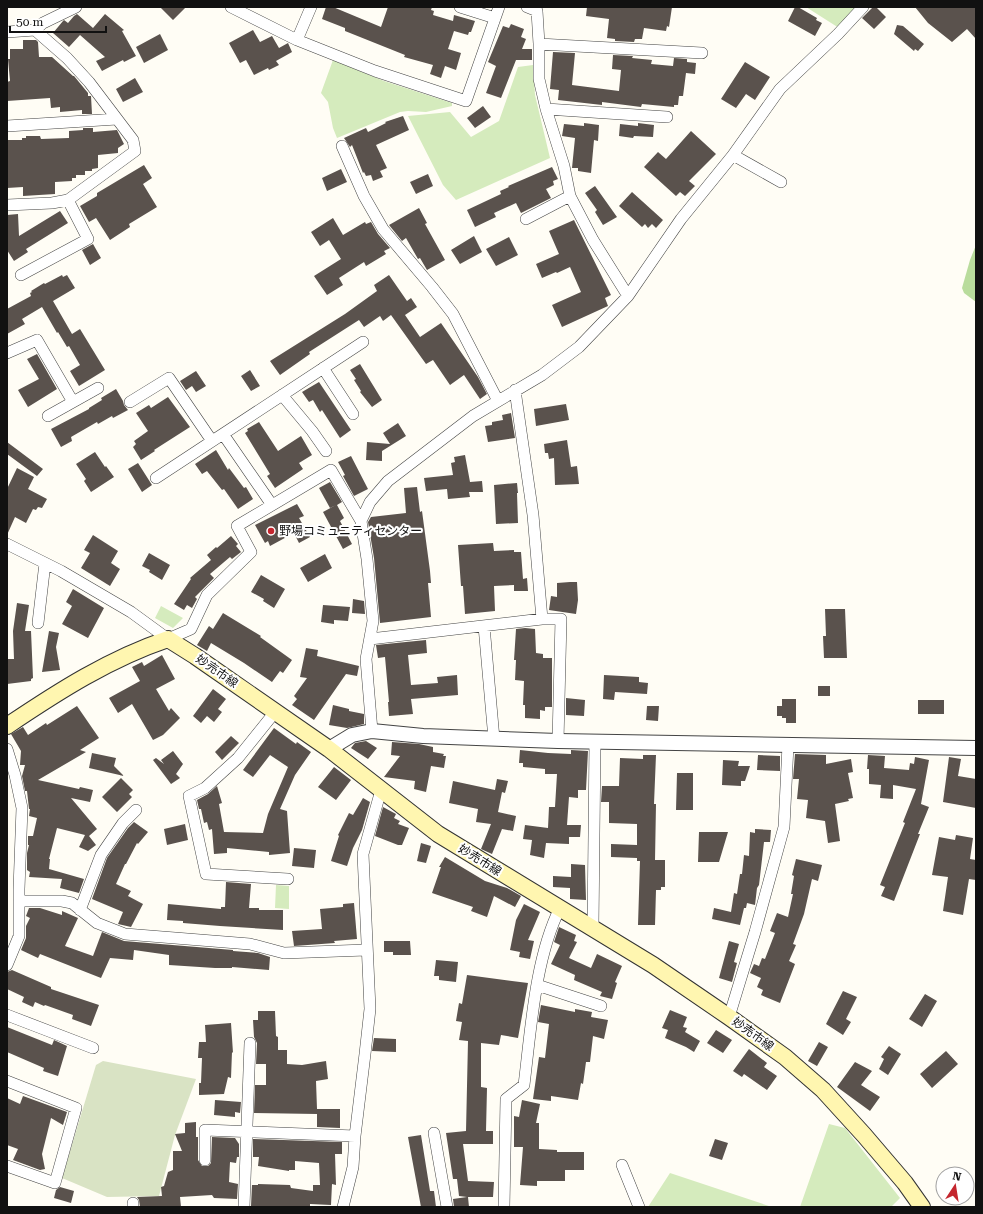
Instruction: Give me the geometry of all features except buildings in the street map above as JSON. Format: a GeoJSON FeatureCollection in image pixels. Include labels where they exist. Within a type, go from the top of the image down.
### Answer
{"type":"FeatureCollection","features":[{"type":"Feature","properties":{"kind":"main road","name":"妙売市線"},"geometry":{"type":"LineString","coordinates":[[168,639],[195,656],[328,749],[438,834],[593,927],[653,965],[729,1016],[785,1057],[823,1090],[905,1183],[922,1207]]}},
{"type":"Feature","properties":{"kind":"main road"},"geometry":{"type":"LineString","coordinates":[[7,726],[46,700],[107,664],[140,649],[168,639]]}},
{"type":"Feature","properties":{"kind":"street"},"geometry":{"type":"LineString","coordinates":[[7,32],[34,30],[43,23],[76,7]]}},
{"type":"Feature","properties":{"kind":"street"},"geometry":{"type":"LineString","coordinates":[[231,7],[297,40],[375,71],[466,101],[499,7]]}},
{"type":"Feature","properties":{"kind":"street"},"geometry":{"type":"LineString","coordinates":[[297,40],[312,7]]}},
{"type":"Feature","properties":{"kind":"street"},"geometry":{"type":"LineString","coordinates":[[460,7],[495,18]]}},
{"type":"Feature","properties":{"kind":"street"},"geometry":{"type":"LineString","coordinates":[[527,7],[537,11],[539,79],[546,109],[564,166],[570,196],[593,240],[628,296]]}},
{"type":"Feature","properties":{"kind":"street"},"geometry":{"type":"LineString","coordinates":[[361,521],[370,502],[388,481],[473,416],[542,375],[579,347],[628,296],[681,219],[732,155],[780,89],[838,34],[863,7]]}},
{"type":"Feature","properties":{"kind":"street"},"geometry":{"type":"LineString","coordinates":[[7,205],[52,203],[68,200],[135,151],[133,140],[89,82],[67,58],[34,30]]}},
{"type":"Feature","properties":{"kind":"street"},"geometry":{"type":"LineString","coordinates":[[539,44],[702,53]]}},
{"type":"Feature","properties":{"kind":"street"},"geometry":{"type":"LineString","coordinates":[[546,109],[668,117]]}},
{"type":"Feature","properties":{"kind":"street"},"geometry":{"type":"LineString","coordinates":[[7,126],[117,119]]}},
{"type":"Feature","properties":{"kind":"street"},"geometry":{"type":"LineString","coordinates":[[342,146],[364,196],[383,229],[453,314],[498,401]]}},
{"type":"Feature","properties":{"kind":"street"},"geometry":{"type":"LineString","coordinates":[[732,155],[781,182]]}},
{"type":"Feature","properties":{"kind":"street"},"geometry":{"type":"LineString","coordinates":[[526,219],[570,196]]}},
{"type":"Feature","properties":{"kind":"street"},"geometry":{"type":"LineString","coordinates":[[21,275],[88,239],[68,200]]}},
{"type":"Feature","properties":{"kind":"street"},"geometry":{"type":"LineString","coordinates":[[7,353],[37,340],[73,402]]}},
{"type":"Feature","properties":{"kind":"street"},"geometry":{"type":"LineString","coordinates":[[156,478],[363,342]]}},
{"type":"Feature","properties":{"kind":"street"},"geometry":{"type":"LineString","coordinates":[[323,368],[353,414]]}},
{"type":"Feature","properties":{"kind":"street"},"geometry":{"type":"LineString","coordinates":[[130,402],[168,378],[212,441]]}},
{"type":"Feature","properties":{"kind":"street"},"geometry":{"type":"LineString","coordinates":[[48,416],[98,388]]}},
{"type":"Feature","properties":{"kind":"street"},"geometry":{"type":"LineString","coordinates":[[515,390],[534,515],[542,620]]}},
{"type":"Feature","properties":{"kind":"street"},"geometry":{"type":"LineString","coordinates":[[282,395],[312,430],[326,451]]}},
{"type":"Feature","properties":{"kind":"street"},"geometry":{"type":"LineString","coordinates":[[223,434],[272,505]]}},
{"type":"Feature","properties":{"kind":"street"},"geometry":{"type":"LineString","coordinates":[[7,544],[61,571],[131,612],[168,639],[191,629],[207,595],[251,552],[237,526],[331,470],[361,521],[367,559],[373,621],[366,659],[372,731]]}},
{"type":"Feature","properties":{"kind":"street"},"geometry":{"type":"LineString","coordinates":[[38,624],[45,563]]}},
{"type":"Feature","properties":{"kind":"street"},"geometry":{"type":"LineString","coordinates":[[370,639],[561,619],[558,741]]}},
{"type":"Feature","properties":{"kind":"street"},"geometry":{"type":"LineString","coordinates":[[484,626],[494,739]]}},
{"type":"Feature","properties":{"kind":"street"},"geometry":{"type":"LineString","coordinates":[[276,712],[238,758],[205,788],[189,796],[206,874],[288,879]]}},
{"type":"Feature","properties":{"kind":"street"},"geometry":{"type":"LineString","coordinates":[[328,749],[352,735],[372,731],[423,736],[558,741],[976,748]]}},
{"type":"Feature","properties":{"kind":"street"},"geometry":{"type":"LineString","coordinates":[[593,927],[595,742]]}},
{"type":"Feature","properties":{"kind":"street"},"geometry":{"type":"LineString","coordinates":[[729,1016],[756,932],[784,827],[788,745]]}},
{"type":"Feature","properties":{"kind":"street"},"geometry":{"type":"LineString","coordinates":[[7,749],[15,774],[22,808],[19,936],[7,965]]}},
{"type":"Feature","properties":{"kind":"street"},"geometry":{"type":"LineString","coordinates":[[343,1207],[353,1167],[355,1136],[366,1054],[370,1009],[366,950],[363,854],[381,790]]}},
{"type":"Feature","properties":{"kind":"street"},"geometry":{"type":"LineString","coordinates":[[80,910],[101,855],[123,823],[136,810]]}},
{"type":"Feature","properties":{"kind":"street"},"geometry":{"type":"LineString","coordinates":[[19,901],[62,901],[72,903],[96,923],[125,934],[250,944],[284,953],[366,950]]}},
{"type":"Feature","properties":{"kind":"street"},"geometry":{"type":"LineString","coordinates":[[504,1207],[506,1099],[524,1085],[537,985],[551,925],[560,908]]}},
{"type":"Feature","properties":{"kind":"street"},"geometry":{"type":"LineString","coordinates":[[537,985],[601,1006]]}},
{"type":"Feature","properties":{"kind":"street"},"geometry":{"type":"LineString","coordinates":[[7,1015],[93,1048]]}},
{"type":"Feature","properties":{"kind":"street"},"geometry":{"type":"LineString","coordinates":[[244,1207],[250,1042]]}},
{"type":"Feature","properties":{"kind":"street"},"geometry":{"type":"LineString","coordinates":[[7,1081],[76,1108],[55,1183],[7,1166]]}},
{"type":"Feature","properties":{"kind":"street"},"geometry":{"type":"LineString","coordinates":[[205,1160],[205,1130],[355,1136]]}},
{"type":"Feature","properties":{"kind":"street"},"geometry":{"type":"LineString","coordinates":[[434,1133],[447,1207]]}},
{"type":"Feature","properties":{"kind":"street"},"geometry":{"type":"LineString","coordinates":[[622,1165],[639,1207]]}},
{"type":"Feature","properties":{"kind":"green space"},"geometry":{"type":"Polygon","coordinates":[[[806,7],[858,7],[839,28],[806,7]]]}},
{"type":"Feature","properties":{"kind":"green space"},"geometry":{"type":"Polygon","coordinates":[[[333,60],[384,81],[452,103],[452,106],[426,112],[400,112],[337,138],[333,128],[328,102],[321,93],[333,60]]]}},
{"type":"Feature","properties":{"kind":"green space"},"geometry":{"type":"Polygon","coordinates":[[[533,65],[535,95],[550,158],[456,200],[443,185],[408,116],[450,112],[471,137],[499,121],[518,67],[533,65]]]}},
{"type":"Feature","properties":{"kind":"green space"},"geometry":{"type":"Polygon","coordinates":[[[976,245],[976,302],[964,293],[962,288],[976,245]]]}},
{"type":"Feature","properties":{"kind":"green space"},"geometry":{"type":"Polygon","coordinates":[[[161,606],[183,618],[173,628],[155,618],[161,606]]]}},
{"type":"Feature","properties":{"kind":"green space"},"geometry":{"type":"Polygon","coordinates":[[[276,885],[289,886],[289,909],[275,908],[276,885]]]}},
{"type":"Feature","properties":{"kind":"green space"},"geometry":{"type":"Polygon","coordinates":[[[103,1061],[196,1079],[175,1135],[159,1196],[107,1197],[62,1178],[96,1065],[103,1061]]]}},
{"type":"Feature","properties":{"kind":"green space"},"geometry":{"type":"Polygon","coordinates":[[[829,1124],[845,1128],[900,1198],[891,1207],[800,1207],[829,1124]]]}},
{"type":"Feature","properties":{"kind":"green space"},"geometry":{"type":"Polygon","coordinates":[[[670,1173],[772,1207],[648,1207],[670,1173]]]}},
{"type":"Feature","properties":{"kind":"place","name":"野場コミュニティセンター"},"geometry":{"type":"Point","coordinates":[271,531]}}]}
